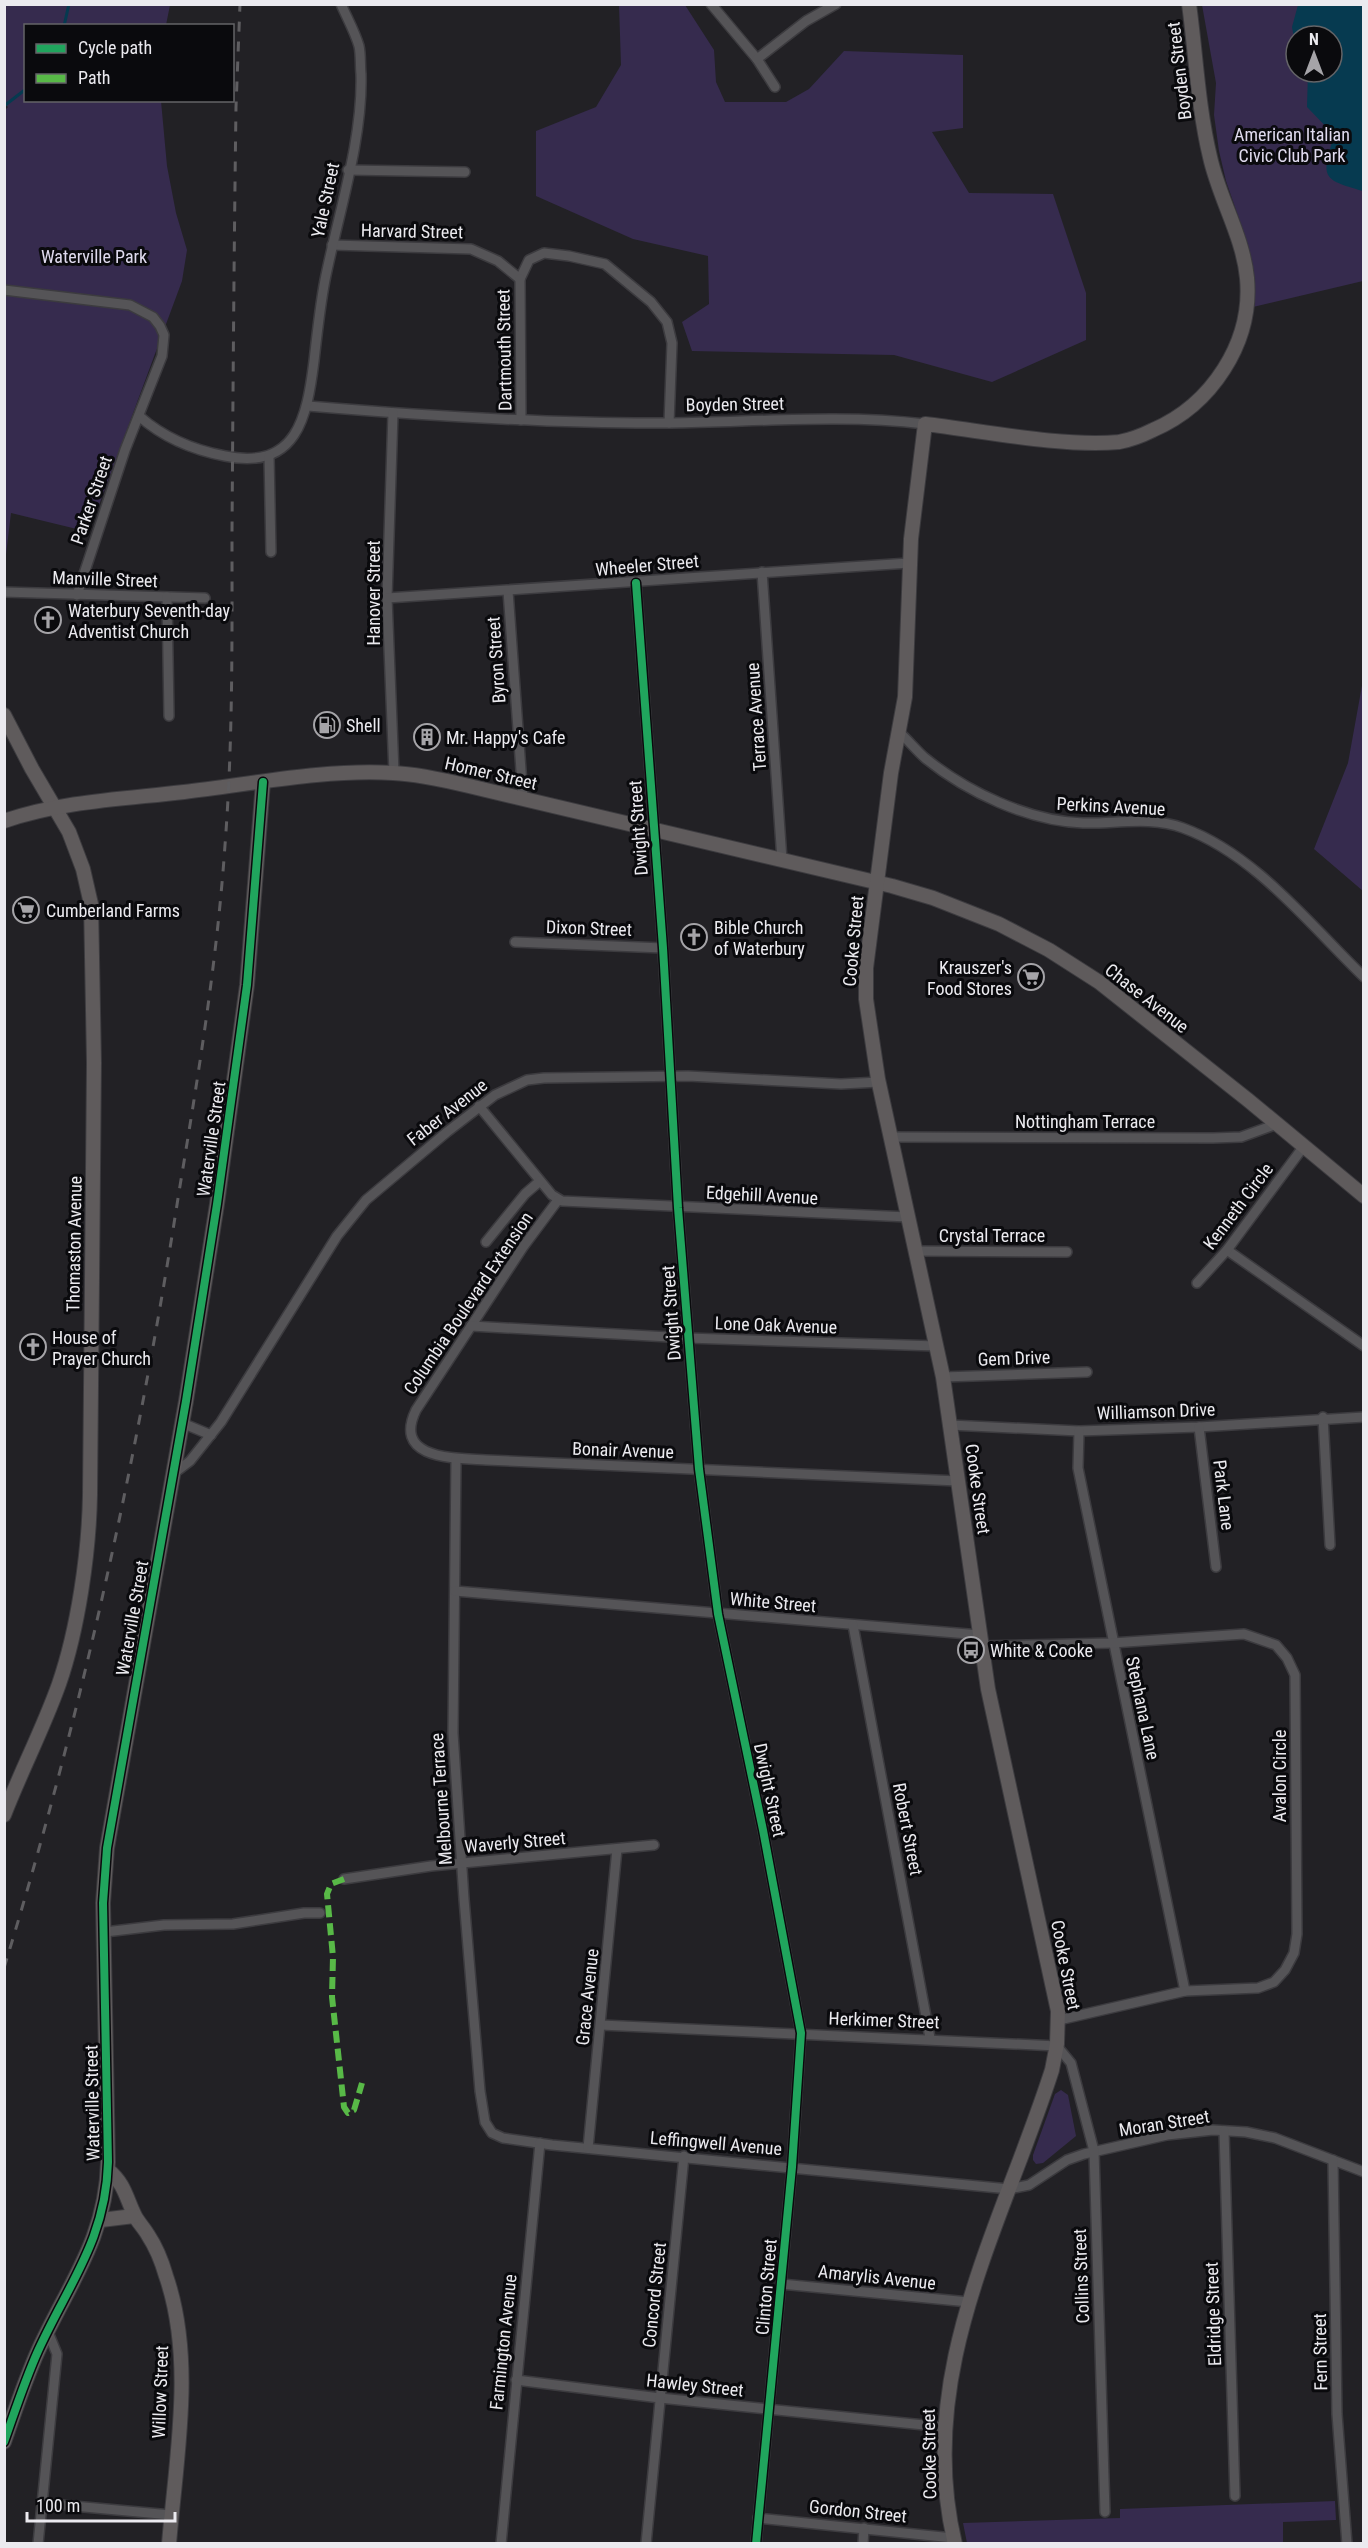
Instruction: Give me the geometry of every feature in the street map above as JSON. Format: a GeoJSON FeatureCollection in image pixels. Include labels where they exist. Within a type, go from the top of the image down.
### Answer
{"type":"FeatureCollection","features":[{"type":"Feature","properties":{"kind":"main road","name":"Boyden Street"},"geometry":{"type":"LineString","coordinates":[[925,423],[1057,440],[1100,443],[1122,441],[1167,424],[1193,406],[1220,376],[1229,361],[1239,335],[1245,311],[1247,280],[1240,246],[1210,159],[1189,4]]}},
{"type":"Feature","properties":{"kind":"main road","name":"Cooke Street"},"geometry":{"type":"LineString","coordinates":[[925,423],[909,563],[908,673],[876,882],[865,988],[879,1082],[943,1377],[993,1712],[1053,1981],[1059,2020],[1057,2046],[1044,2094],[969,2302],[949,2378],[944,2427],[945,2486],[954,2541]]}},
{"type":"Feature","properties":{"kind":"main road","name":"Thomaston Avenue"},"geometry":{"type":"LineString","coordinates":[[4,716],[69,832],[81,862],[88,889],[93,921],[94,1109],[90,1513],[78,1603],[65,1665],[49,1712],[4,1815]]}},
{"type":"Feature","properties":{"kind":"main road","name":"Homer Street"},"geometry":{"type":"LineString","coordinates":[[4,821],[55,807],[347,773],[394,773],[429,777],[523,798],[876,882]]}},
{"type":"Feature","properties":{"kind":"main road","name":"Waterville Street"},"geometry":{"type":"LineString","coordinates":[[4,2442],[27,2378],[91,2246],[106,2199],[108,2170],[104,1891],[109,1832],[182,1423],[217,1204],[243,1014],[263,782]]}},
{"type":"Feature","properties":{"kind":"main road","name":"Chase Avenue"},"geometry":{"type":"LineString","coordinates":[[876,882],[933,898],[981,916],[1049,950],[1119,998],[1364,1196]]}},
{"type":"Feature","properties":{"kind":"main road","name":"Willow Street"},"geometry":{"type":"LineString","coordinates":[[108,2170],[118,2179],[131,2203],[134,2216],[150,2238],[158,2255],[174,2303],[180,2331],[182,2371],[169,2544]]}},
{"type":"Feature","properties":{"kind":"main road"},"geometry":{"type":"LineString","coordinates":[[101,2220],[134,2216]]}},
{"type":"Feature","properties":{"kind":"street","name":"Yale Street"},"geometry":{"type":"LineString","coordinates":[[308,406],[322,298],[362,100],[360,47],[341,4]]}},
{"type":"Feature","properties":{"kind":"street"},"geometry":{"type":"LineString","coordinates":[[711,4],[757,59],[775,87]]}},
{"type":"Feature","properties":{"kind":"street"},"geometry":{"type":"LineString","coordinates":[[757,59],[806,21],[836,4]]}},
{"type":"Feature","properties":{"kind":"street"},"geometry":{"type":"LineString","coordinates":[[348,170],[465,172]]}},
{"type":"Feature","properties":{"kind":"street","name":"Harvard Street"},"geometry":{"type":"LineString","coordinates":[[332,245],[471,249],[498,261],[520,279]]}},
{"type":"Feature","properties":{"kind":"street"},"geometry":{"type":"LineString","coordinates":[[520,279],[529,260],[544,253],[569,256],[605,264],[651,302],[667,322],[672,344],[669,423]]}},
{"type":"Feature","properties":{"kind":"street","name":"Dartmouth Street"},"geometry":{"type":"LineString","coordinates":[[520,279],[521,420]]}},
{"type":"Feature","properties":{"kind":"street"},"geometry":{"type":"LineString","coordinates":[[4,290],[121,303],[137,307],[153,316],[162,330],[164,347],[139,416],[159,433],[204,451],[243,459],[269,456],[288,441],[303,420],[308,406]]}},
{"type":"Feature","properties":{"kind":"street","name":"Boyden Street"},"geometry":{"type":"LineString","coordinates":[[308,406],[521,420],[669,423],[873,418],[925,423]]}},
{"type":"Feature","properties":{"kind":"street","name":"Hanover Street"},"geometry":{"type":"LineString","coordinates":[[393,413],[387,598],[394,773]]}},
{"type":"Feature","properties":{"kind":"street","name":"Parker Street"},"geometry":{"type":"LineString","coordinates":[[77,595],[125,450],[139,416]]}},
{"type":"Feature","properties":{"kind":"street"},"geometry":{"type":"LineString","coordinates":[[269,456],[271,552]]}},
{"type":"Feature","properties":{"kind":"street","name":"Wheeler Street"},"geometry":{"type":"LineString","coordinates":[[387,598],[909,563]]}},
{"type":"Feature","properties":{"kind":"street","name":"Terrace Avenue"},"geometry":{"type":"LineString","coordinates":[[762,572],[782,860]]}},
{"type":"Feature","properties":{"kind":"street","name":"Dwight Street"},"geometry":{"type":"LineString","coordinates":[[636,583],[663,948],[687,1338],[699,1469],[718,1614],[761,1819],[801,2033]]}},
{"type":"Feature","properties":{"kind":"street","name":"Byron Street"},"geometry":{"type":"LineString","coordinates":[[508,591],[523,798]]}},
{"type":"Feature","properties":{"kind":"street","name":"Manville Street"},"geometry":{"type":"LineString","coordinates":[[4,592],[206,598]]}},
{"type":"Feature","properties":{"kind":"street"},"geometry":{"type":"LineString","coordinates":[[167,597],[169,716]]}},
{"type":"Feature","properties":{"kind":"street","name":"Perkins Avenue"},"geometry":{"type":"LineString","coordinates":[[899,732],[925,758],[966,785],[1009,807],[1046,819],[1084,823],[1135,821],[1180,826],[1216,842],[1250,864],[1364,977]]}},
{"type":"Feature","properties":{"kind":"street","name":"Dixon Street"},"geometry":{"type":"LineString","coordinates":[[515,942],[663,948]]}},
{"type":"Feature","properties":{"kind":"street","name":"Faber Avenue"},"geometry":{"type":"LineString","coordinates":[[173,1474],[190,1461],[211,1435],[248,1381],[337,1236],[355,1212],[377,1190],[479,1106],[504,1089],[532,1079],[671,1076],[856,1084],[879,1082]]}},
{"type":"Feature","properties":{"kind":"street"},"geometry":{"type":"LineString","coordinates":[[479,1106],[558,1200]]}},
{"type":"Feature","properties":{"kind":"street","name":"Nottingham Terrace"},"geometry":{"type":"LineString","coordinates":[[891,1137],[1213,1138],[1241,1137],[1277,1124]]}},
{"type":"Feature","properties":{"kind":"street","name":"Kenneth Circle"},"geometry":{"type":"LineString","coordinates":[[1197,1283],[1227,1250],[1304,1146]]}},
{"type":"Feature","properties":{"kind":"street","name":"Columbia Boulevard Extension"},"geometry":{"type":"LineString","coordinates":[[486,1242],[525,1194],[540,1181]]}},
{"type":"Feature","properties":{"kind":"street","name":"Edgehill Avenue"},"geometry":{"type":"LineString","coordinates":[[558,1200],[678,1208],[908,1217]]}},
{"type":"Feature","properties":{"kind":"street","name":"Columbia Boulevard Extension"},"geometry":{"type":"LineString","coordinates":[[411,1428],[413,1416],[420,1403],[558,1200]]}},
{"type":"Feature","properties":{"kind":"street"},"geometry":{"type":"LineString","coordinates":[[1227,1250],[1364,1346]]}},
{"type":"Feature","properties":{"kind":"street","name":"Crystal Terrace"},"geometry":{"type":"LineString","coordinates":[[916,1251],[1067,1252]]}},
{"type":"Feature","properties":{"kind":"street","name":"Lone Oak Avenue"},"geometry":{"type":"LineString","coordinates":[[471,1326],[687,1338],[937,1346]]}},
{"type":"Feature","properties":{"kind":"street","name":"Gem Drive"},"geometry":{"type":"LineString","coordinates":[[943,1377],[1087,1372]]}},
{"type":"Feature","properties":{"kind":"street","name":"Williamson Drive"},"geometry":{"type":"LineString","coordinates":[[950,1425],[1079,1431],[1198,1427],[1364,1417]]}},
{"type":"Feature","properties":{"kind":"street"},"geometry":{"type":"LineString","coordinates":[[1323,1418],[1330,1545]]}},
{"type":"Feature","properties":{"kind":"street"},"geometry":{"type":"LineString","coordinates":[[182,1423],[211,1435]]}},
{"type":"Feature","properties":{"kind":"street","name":"Park Lane"},"geometry":{"type":"LineString","coordinates":[[1198,1427],[1216,1567]]}},
{"type":"Feature","properties":{"kind":"street","name":"Bonair Avenue"},"geometry":{"type":"LineString","coordinates":[[411,1428],[412,1439],[419,1447],[438,1456],[456,1458],[958,1481]]}},
{"type":"Feature","properties":{"kind":"street","name":"Stephana Lane"},"geometry":{"type":"LineString","coordinates":[[1079,1431],[1078,1468],[1185,1991]]}},
{"type":"Feature","properties":{"kind":"street","name":"Melbourne Terrace"},"geometry":{"type":"LineString","coordinates":[[456,1458],[453,1733],[477,2068],[484,2118],[492,2133]]}},
{"type":"Feature","properties":{"kind":"street","name":"White Street"},"geometry":{"type":"LineString","coordinates":[[455,1591],[853,1625],[981,1641]]}},
{"type":"Feature","properties":{"kind":"street","name":"Robert Street"},"geometry":{"type":"LineString","coordinates":[[853,1625],[930,2038]]}},
{"type":"Feature","properties":{"kind":"street","name":"Avalon Circle"},"geometry":{"type":"LineString","coordinates":[[981,1641],[1112,1643],[1244,1634],[1276,1645],[1287,1658],[1295,1675],[1297,1934],[1294,1953],[1285,1970],[1274,1982],[1258,1988],[1185,1991],[1059,2020]]}},
{"type":"Feature","properties":{"kind":"street","name":"Waverly Street"},"geometry":{"type":"LineString","coordinates":[[344,1879],[461,1863],[654,1845]]}},
{"type":"Feature","properties":{"kind":"street","name":"Grace Avenue"},"geometry":{"type":"LineString","coordinates":[[588,2148],[617,1849]]}},
{"type":"Feature","properties":{"kind":"street"},"geometry":{"type":"LineString","coordinates":[[105,1932],[175,1924],[233,1924],[297,1914],[320,1913]]}},
{"type":"Feature","properties":{"kind":"street","name":"Herkimer Street"},"geometry":{"type":"LineString","coordinates":[[601,2025],[930,2038],[1057,2046]]}},
{"type":"Feature","properties":{"kind":"street","name":"Clinton Street"},"geometry":{"type":"LineString","coordinates":[[756,2544],[792,2167],[801,2033]]}},
{"type":"Feature","properties":{"kind":"street","name":"Collins Street"},"geometry":{"type":"LineString","coordinates":[[1057,2046],[1071,2063],[1094,2151],[1105,2512]]}},
{"type":"Feature","properties":{"kind":"street","name":"Moran Street"},"geometry":{"type":"LineString","coordinates":[[1009,2189],[1024,2187],[1067,2160],[1094,2151],[1167,2135],[1224,2131],[1275,2138],[1364,2172]]}},
{"type":"Feature","properties":{"kind":"street","name":"Eldridge Street"},"geometry":{"type":"LineString","coordinates":[[1224,2131],[1235,2496]]}},
{"type":"Feature","properties":{"kind":"street","name":"Leffingwell Avenue"},"geometry":{"type":"LineString","coordinates":[[492,2133],[502,2138],[540,2143],[1009,2189]]}},
{"type":"Feature","properties":{"kind":"street","name":"Farmington Avenue"},"geometry":{"type":"LineString","coordinates":[[501,2544],[540,2143]]}},
{"type":"Feature","properties":{"kind":"street","name":"Concord Street"},"geometry":{"type":"LineString","coordinates":[[645,2544],[684,2156]]}},
{"type":"Feature","properties":{"kind":"street","name":"Fern Street"},"geometry":{"type":"LineString","coordinates":[[1333,2160],[1337,2414],[1347,2544]]}},
{"type":"Feature","properties":{"kind":"street","name":"Amarylis Avenue"},"geometry":{"type":"LineString","coordinates":[[781,2284],[969,2302]]}},
{"type":"Feature","properties":{"kind":"street"},"geometry":{"type":"LineString","coordinates":[[38,2544],[57,2354],[48,2332]]}},
{"type":"Feature","properties":{"kind":"street","name":"Hawley Street"},"geometry":{"type":"LineString","coordinates":[[516,2380],[660,2398],[944,2427]]}},
{"type":"Feature","properties":{"kind":"street"},"geometry":{"type":"LineString","coordinates":[[41,2503],[171,2515]]}},
{"type":"Feature","properties":{"kind":"street","name":"Gordon Street"},"geometry":{"type":"LineString","coordinates":[[758,2518],[864,2528],[954,2541]]}},
{"type":"Feature","properties":{"kind":"street"},"geometry":{"type":"LineString","coordinates":[[863,2544],[864,2528]]}},
{"type":"Feature","properties":{"kind":"green space","name":"Waterville Park"},"geometry":{"type":"Polygon","coordinates":[[[5,5],[170,5],[166,24],[24,24],[24,102],[161,102],[167,166],[176,213],[187,250],[182,281],[89,532],[11,513],[5,563],[4,111],[8,107],[4,104],[5,5]]]}},
{"type":"Feature","properties":{"kind":"green space"},"geometry":{"type":"Polygon","coordinates":[[[619,5],[685,5],[714,50],[716,82],[725,102],[786,102],[809,89],[844,51],[963,55],[963,128],[932,132],[969,193],[1053,194],[1086,293],[1086,340],[992,382],[894,355],[692,351],[682,322],[709,304],[708,256],[633,239],[536,196],[536,131],[596,107],[621,65],[619,5]]]}},
{"type":"Feature","properties":{"kind":"green space","name":"American Italian Civic Club Park"},"geometry":{"type":"Polygon","coordinates":[[[1202,5],[1363,5],[1363,281],[1253,307],[1247,242],[1226,181],[1214,115],[1216,83],[1202,5]]]}},
{"type":"Feature","properties":{"kind":"green space"},"geometry":{"type":"Polygon","coordinates":[[[1363,680],[1363,891],[1314,849],[1348,763],[1363,680]]]}},
{"type":"Feature","properties":{"kind":"green space"},"geometry":{"type":"Polygon","coordinates":[[[1061,2090],[1068,2095],[1076,2136],[1043,2163],[1036,2164],[1033,2155],[1055,2094],[1061,2090]]]}},
{"type":"Feature","properties":{"kind":"green space"},"geometry":{"type":"Polygon","coordinates":[[[1335,2501],[1336,2520],[1283,2522],[1283,2543],[967,2543],[963,2523],[1120,2518],[1120,2509],[1335,2501]]]}},
{"type":"Feature","properties":{"kind":"water"},"geometry":{"type":"Polygon","coordinates":[[[1298,5],[1363,5],[1363,191],[1339,183],[1328,174],[1327,160],[1334,135],[1307,107],[1308,84],[1344,84],[1344,24],[1293,24],[1298,5]]]}},
{"type":"Feature","properties":{"kind":"waterway"},"geometry":{"type":"LineString","coordinates":[[64,24],[69,4]]}},
{"type":"Feature","properties":{"kind":"waterway"},"geometry":{"type":"LineString","coordinates":[[4,106],[24,91]]}},
{"type":"Feature","properties":{"kind":"railway"},"geometry":{"type":"LineString","coordinates":[[4,1968],[32,1873],[83,1680],[126,1486],[163,1290],[212,976],[222,889],[231,728],[235,160],[240,4]]}},
{"type":"Feature","properties":{"kind":"marked path"},"geometry":{"type":"LineString","coordinates":[[344,1879],[331,1884],[327,1894],[333,1957],[332,1997],[344,2107],[348,2113],[354,2110],[362,2083]]}},
{"type":"Feature","properties":{"kind":"cycle path"},"geometry":{"type":"LineString","coordinates":[[636,583],[663,948],[678,1208],[699,1469],[718,1614],[763,1830],[801,2033],[792,2167],[756,2544]]}},
{"type":"Feature","properties":{"kind":"cycle path"},"geometry":{"type":"LineString","coordinates":[[4,2442],[38,2351],[93,2238],[106,2189],[108,2162],[103,1903],[107,1848],[186,1401],[217,1204],[247,985],[263,782]]}},
{"type":"Feature","properties":{"kind":"place","name":"Waterbury Seventh-day Adventist Church"},"geometry":{"type":"Point","coordinates":[48,620]}},
{"type":"Feature","properties":{"kind":"place","name":"Shell"},"geometry":{"type":"Point","coordinates":[327,725]}},
{"type":"Feature","properties":{"kind":"place","name":"Mr. Happy's Cafe"},"geometry":{"type":"Point","coordinates":[427,737]}},
{"type":"Feature","properties":{"kind":"place","name":"Cumberland Farms"},"geometry":{"type":"Point","coordinates":[26,910]}},
{"type":"Feature","properties":{"kind":"place","name":"Bible Church of Waterbury"},"geometry":{"type":"Point","coordinates":[694,937]}},
{"type":"Feature","properties":{"kind":"place","name":"Krauszer's Food Stores"},"geometry":{"type":"Point","coordinates":[1031,977]}},
{"type":"Feature","properties":{"kind":"place","name":"House of Prayer Church"},"geometry":{"type":"Point","coordinates":[33,1347]}},
{"type":"Feature","properties":{"kind":"place","name":"White & Cooke"},"geometry":{"type":"Point","coordinates":[971,1650]}}]}
